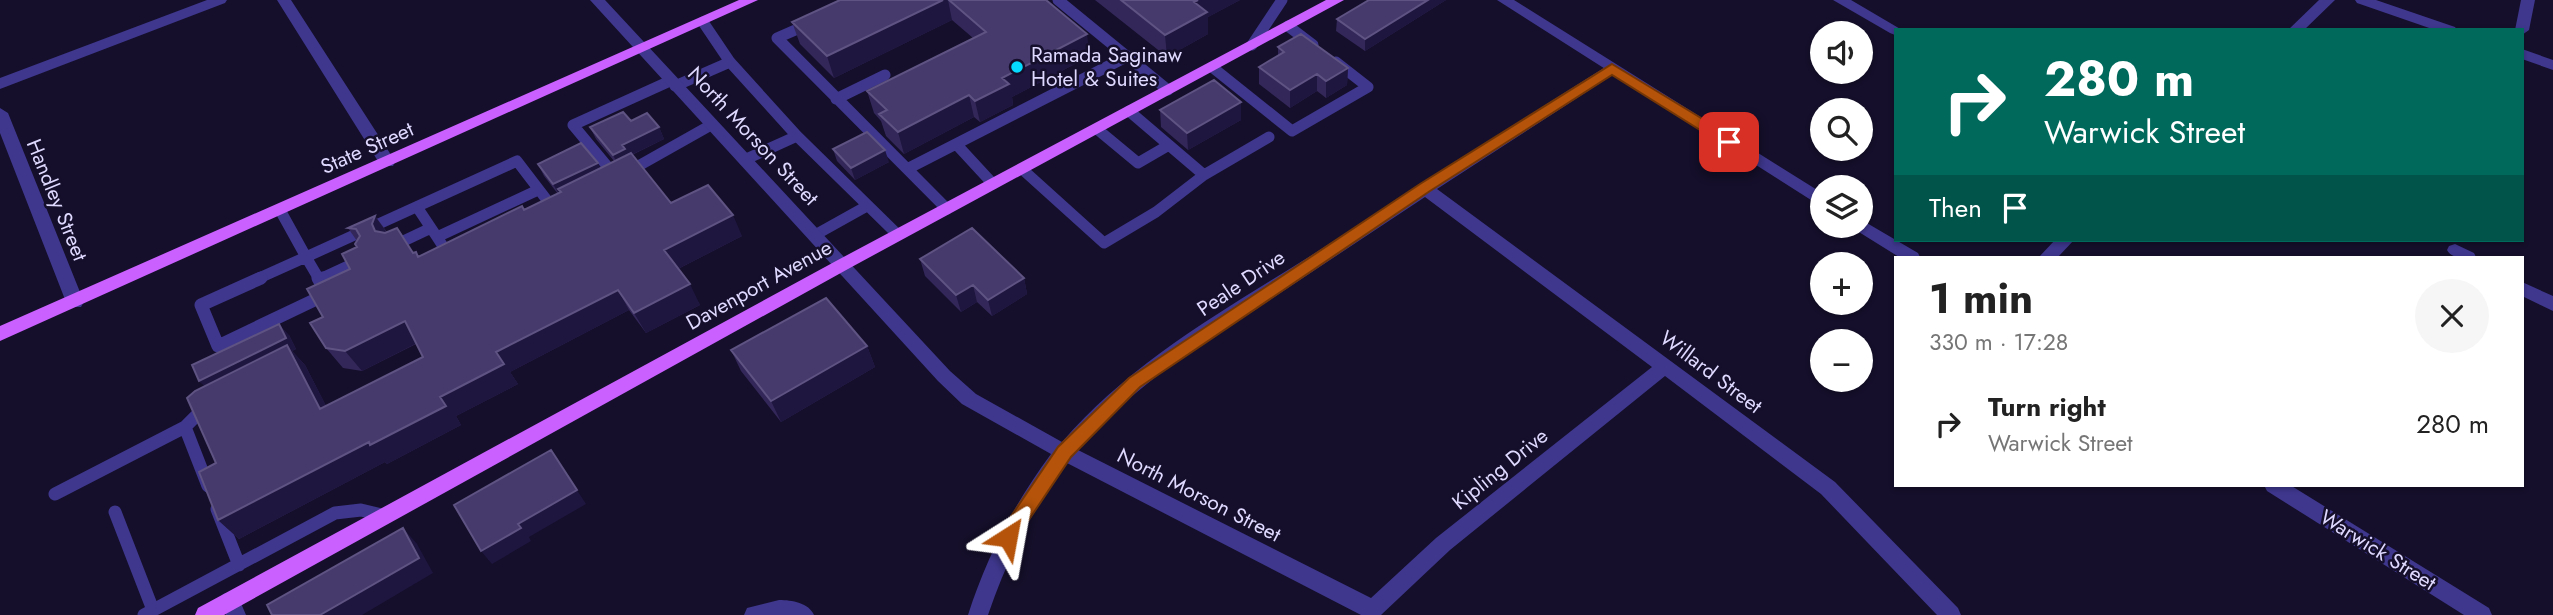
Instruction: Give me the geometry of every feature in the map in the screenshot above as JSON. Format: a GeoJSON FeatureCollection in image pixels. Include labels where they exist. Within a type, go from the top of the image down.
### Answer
{"type":"FeatureCollection","features":[{"type":"Feature","properties":{"kind":"main road","name":"State Street"},"geometry":{"type":"LineString","coordinates":[[0,334],[751,0]]}},
{"type":"Feature","properties":{"kind":"main road","name":"Davenport Avenue"},"geometry":{"type":"LineString","coordinates":[[205,615],[233,608],[386,516],[842,265],[1337,0]]}},
{"type":"Feature","properties":{"kind":"street"},"geometry":{"type":"LineString","coordinates":[[0,84],[220,0]]}},
{"type":"Feature","properties":{"kind":"street"},"geometry":{"type":"LineString","coordinates":[[284,0],[387,162]]}},
{"type":"Feature","properties":{"kind":"street","name":"North Morson Street"},"geometry":{"type":"LineString","coordinates":[[597,0],[944,376],[969,399],[1372,612]]}},
{"type":"Feature","properties":{"kind":"street"},"geometry":{"type":"LineString","coordinates":[[1504,0],[1810,193]]}},
{"type":"Feature","properties":{"kind":"street"},"geometry":{"type":"LineString","coordinates":[[1840,0],[1894,29]]}},
{"type":"Feature","properties":{"kind":"street"},"geometry":{"type":"LineString","coordinates":[[2297,28],[2328,0]]}},
{"type":"Feature","properties":{"kind":"street"},"geometry":{"type":"LineString","coordinates":[[2362,0],[2444,28]]}},
{"type":"Feature","properties":{"kind":"street"},"geometry":{"type":"LineString","coordinates":[[2522,28],[2528,0]]}},
{"type":"Feature","properties":{"kind":"street"},"geometry":{"type":"LineString","coordinates":[[2524,55],[2553,65]]}},
{"type":"Feature","properties":{"kind":"street","name":"Peale Drive"},"geometry":{"type":"LineString","coordinates":[[978,615],[985,589],[1008,537],[1065,452],[1135,383],[1425,188],[1612,69]]}},
{"type":"Feature","properties":{"kind":"street","name":"Handley Street"},"geometry":{"type":"LineString","coordinates":[[0,113],[75,302]]}},
{"type":"Feature","properties":{"kind":"street","name":"Willard Street"},"geometry":{"type":"LineString","coordinates":[[1425,188],[1828,488],[1951,615]]}},
{"type":"Feature","properties":{"kind":"street"},"geometry":{"type":"LineString","coordinates":[[1873,233],[1910,256]]}},
{"type":"Feature","properties":{"kind":"street"},"geometry":{"type":"LineString","coordinates":[[2048,256],[2064,242]]}},
{"type":"Feature","properties":{"kind":"street"},"geometry":{"type":"LineString","coordinates":[[2524,289],[2553,304]]}},
{"type":"Feature","properties":{"kind":"street","name":"Kipling Drive"},"geometry":{"type":"LineString","coordinates":[[1372,612],[1443,544],[1665,366]]}},
{"type":"Feature","properties":{"kind":"street","name":"Warwick Street"},"geometry":{"type":"LineString","coordinates":[[2277,487],[2482,615]]}},
{"type":"Feature","properties":{"kind":"street"},"geometry":{"type":"LineString","coordinates":[[754,615],[770,609],[786,608],[804,615]]}},
{"type":"Feature","properties":{"kind":"lane"},"geometry":{"type":"LineString","coordinates":[[1058,0],[1168,90]]}},
{"type":"Feature","properties":{"kind":"lane"},"geometry":{"type":"LineString","coordinates":[[1252,46],[1282,0]]}},
{"type":"Feature","properties":{"kind":"lane"},"geometry":{"type":"LineString","coordinates":[[825,16],[777,38],[947,209]]}},
{"type":"Feature","properties":{"kind":"lane"},"geometry":{"type":"LineString","coordinates":[[703,22],[730,62],[797,136],[898,235]]}},
{"type":"Feature","properties":{"kind":"lane"},"geometry":{"type":"LineString","coordinates":[[1212,67],[1292,131],[1368,86],[1288,26]]}},
{"type":"Feature","properties":{"kind":"lane"},"geometry":{"type":"LineString","coordinates":[[909,168],[1128,56]]}},
{"type":"Feature","properties":{"kind":"lane"},"geometry":{"type":"LineString","coordinates":[[711,125],[612,180],[573,125],[730,62]]}},
{"type":"Feature","properties":{"kind":"lane"},"geometry":{"type":"LineString","coordinates":[[836,99],[885,75]]}},
{"type":"Feature","properties":{"kind":"lane"},"geometry":{"type":"LineString","coordinates":[[1129,111],[1204,175]]}},
{"type":"Feature","properties":{"kind":"lane"},"geometry":{"type":"LineString","coordinates":[[1097,129],[1138,163],[1169,145]]}},
{"type":"Feature","properties":{"kind":"lane"},"geometry":{"type":"LineString","coordinates":[[744,160],[797,136]]}},
{"type":"Feature","properties":{"kind":"lane"},"geometry":{"type":"LineString","coordinates":[[1022,169],[1104,243],[1156,212],[1204,175],[1269,137]]}},
{"type":"Feature","properties":{"kind":"lane"},"geometry":{"type":"LineString","coordinates":[[957,145],[993,184]]}},
{"type":"Feature","properties":{"kind":"lane"},"geometry":{"type":"LineString","coordinates":[[281,210],[306,257],[327,293],[218,346],[201,305],[306,257],[417,207],[517,161],[553,208]]}},
{"type":"Feature","properties":{"kind":"lane"},"geometry":{"type":"LineString","coordinates":[[395,244],[434,232],[538,190]]}},
{"type":"Feature","properties":{"kind":"lane"},"geometry":{"type":"LineString","coordinates":[[814,235],[867,206]]}},
{"type":"Feature","properties":{"kind":"lane"},"geometry":{"type":"LineString","coordinates":[[417,207],[450,258],[462,253]]}},
{"type":"Feature","properties":{"kind":"lane"},"geometry":{"type":"LineString","coordinates":[[320,279],[367,257]]}},
{"type":"Feature","properties":{"kind":"lane"},"geometry":{"type":"LineString","coordinates":[[55,494],[186,426],[209,403],[220,397]]}},
{"type":"Feature","properties":{"kind":"lane"},"geometry":{"type":"LineString","coordinates":[[186,426],[239,565]]}},
{"type":"Feature","properties":{"kind":"lane"},"geometry":{"type":"LineString","coordinates":[[116,512],[149,613],[346,509],[364,508],[386,516]]}},
{"type":"Feature","properties":{"kind":"building"},"geometry":{"type":"Polygon","coordinates":[[[840,0],[943,0],[827,56],[792,22],[840,0]]]}},
{"type":"Feature","properties":{"kind":"building"},"geometry":{"type":"Polygon","coordinates":[[[949,0],[1046,0],[1087,34],[1002,78],[1009,84],[975,101],[969,95],[898,132],[879,114],[887,110],[867,91],[986,32],[949,0]]]}},
{"type":"Feature","properties":{"kind":"building"},"geometry":{"type":"Polygon","coordinates":[[[1121,0],[1198,0],[1194,2],[1207,12],[1165,35],[1121,0]]]}},
{"type":"Feature","properties":{"kind":"building"},"geometry":{"type":"Polygon","coordinates":[[[1369,0],[1428,0],[1365,39],[1337,19],[1369,0]]]}},
{"type":"Feature","properties":{"kind":"building"},"geometry":{"type":"Polygon","coordinates":[[[1301,34],[1348,68],[1326,81],[1317,74],[1290,90],[1259,67],[1284,52],[1278,47],[1301,34]]]}},
{"type":"Feature","properties":{"kind":"building"},"geometry":{"type":"Polygon","coordinates":[[[1214,80],[1241,102],[1187,133],[1160,110],[1214,80]]]}},
{"type":"Feature","properties":{"kind":"building"},"geometry":{"type":"Polygon","coordinates":[[[623,112],[631,121],[647,113],[659,127],[622,145],[625,149],[613,155],[590,127],[623,112]]]}},
{"type":"Feature","properties":{"kind":"building"},"geometry":{"type":"Polygon","coordinates":[[[867,132],[885,150],[851,168],[833,149],[867,132]]]}},
{"type":"Feature","properties":{"kind":"building"},"geometry":{"type":"Polygon","coordinates":[[[581,143],[598,163],[553,184],[538,164],[581,143]]]}},
{"type":"Feature","properties":{"kind":"building"},"geometry":{"type":"Polygon","coordinates":[[[631,153],[671,203],[708,185],[733,215],[664,250],[690,284],[634,313],[618,290],[496,352],[504,364],[440,397],[446,406],[370,445],[369,442],[218,520],[199,472],[216,463],[187,398],[195,391],[287,345],[320,409],[423,357],[405,321],[345,351],[326,348],[310,323],[323,317],[307,289],[350,269],[342,254],[357,247],[355,244],[360,236],[356,229],[348,228],[375,216],[372,224],[375,231],[385,233],[397,228],[418,257],[522,206],[524,210],[561,192],[558,189],[631,153]]]}},
{"type":"Feature","properties":{"kind":"building"},"geometry":{"type":"Polygon","coordinates":[[[972,228],[1024,278],[988,300],[973,285],[956,295],[920,259],[972,228]]]}},
{"type":"Feature","properties":{"kind":"building"},"geometry":{"type":"Polygon","coordinates":[[[826,298],[867,346],[771,401],[731,350],[826,298]]]}},
{"type":"Feature","properties":{"kind":"building"},"geometry":{"type":"Polygon","coordinates":[[[279,324],[286,338],[199,381],[192,365],[279,324]]]}},
{"type":"Feature","properties":{"kind":"building"},"geometry":{"type":"Polygon","coordinates":[[[551,450],[577,490],[518,524],[521,528],[481,551],[454,505],[551,450]]]}},
{"type":"Feature","properties":{"kind":"building"},"geometry":{"type":"Polygon","coordinates":[[[403,528],[419,558],[320,615],[272,615],[267,605],[403,528]]]}},
{"type":"Feature","properties":{"kind":"place","name":"Ramada Saginaw Hotel & Suites"},"geometry":{"type":"Point","coordinates":[1017,67]}},
{"type":"Feature","properties":{"kind":"route"},"geometry":{"type":"LineString","coordinates":[[1008,537],[1065,452],[1082,432],[1135,383],[1207,332],[1425,188],[1612,69],[1729,142]]}}]}
